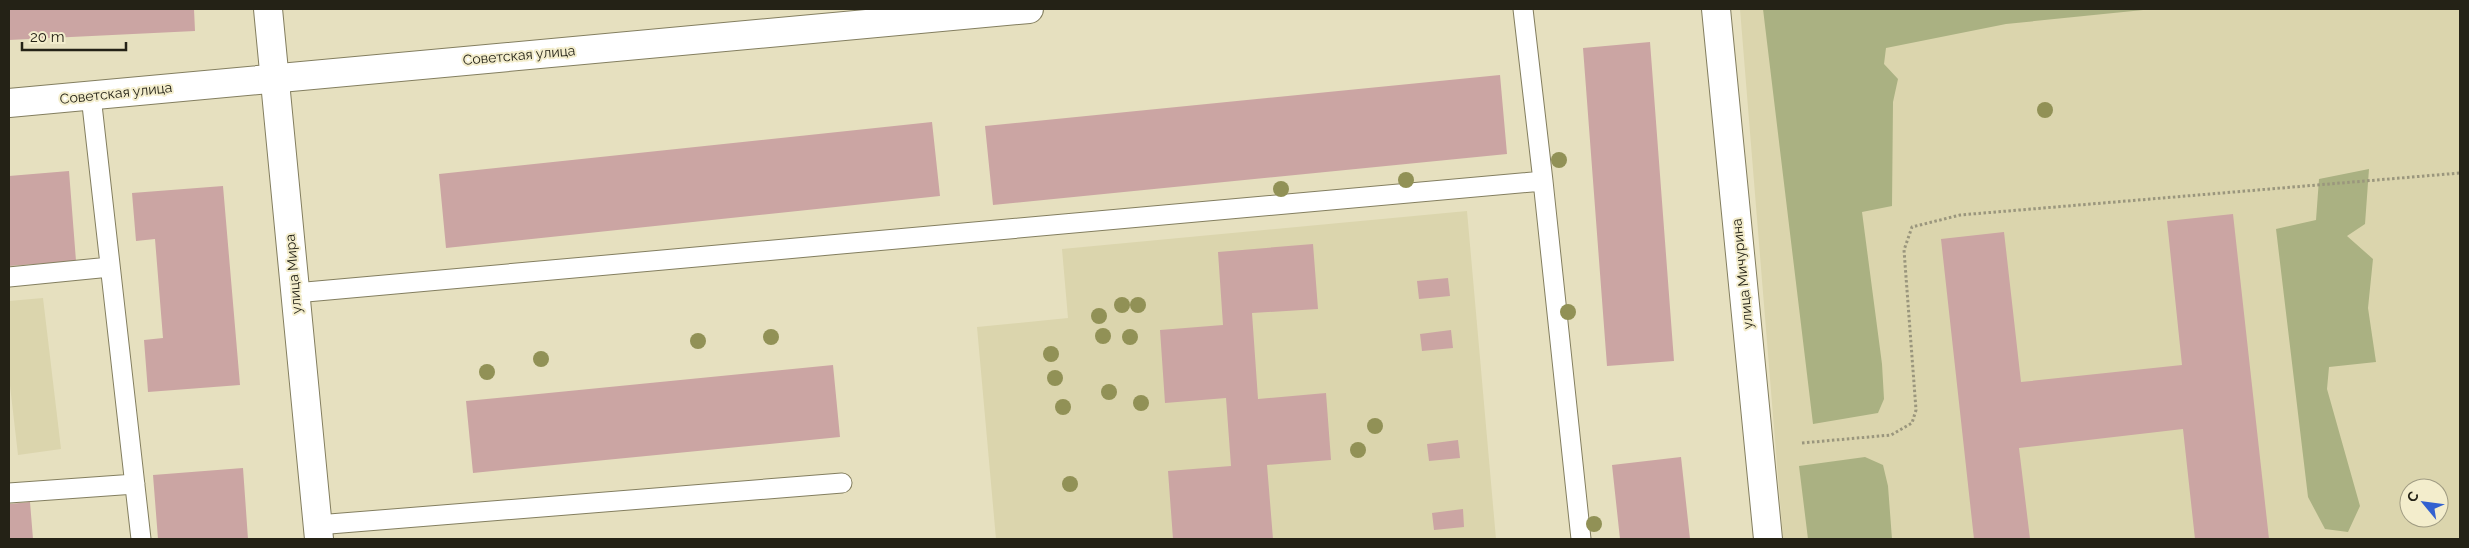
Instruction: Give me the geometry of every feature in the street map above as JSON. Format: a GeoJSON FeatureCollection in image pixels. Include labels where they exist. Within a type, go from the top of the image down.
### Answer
{"type":"FeatureCollection","features":[{"type":"Feature","properties":{"kind":"street","name":"улица Мира"},"geometry":{"type":"LineString","coordinates":[[268,9],[318,532]]}},
{"type":"Feature","properties":{"kind":"street","name":"Советская улица"},"geometry":{"type":"LineString","coordinates":[[9,104],[275,77],[1029,9]]}},
{"type":"Feature","properties":{"kind":"street","name":"улица Мичурина"},"geometry":{"type":"LineString","coordinates":[[1716,9],[1768,539]]}},
{"type":"Feature","properties":{"kind":"lane"},"geometry":{"type":"LineString","coordinates":[[1523,9],[1581,539]]}},
{"type":"Feature","properties":{"kind":"lane"},"geometry":{"type":"LineString","coordinates":[[91,96],[141,539]]}},
{"type":"Feature","properties":{"kind":"lane"},"geometry":{"type":"LineString","coordinates":[[295,292],[1543,181]]}},
{"type":"Feature","properties":{"kind":"lane"},"geometry":{"type":"LineString","coordinates":[[9,277],[110,267]]}},
{"type":"Feature","properties":{"kind":"lane"},"geometry":{"type":"LineString","coordinates":[[318,532],[842,483]]}},
{"type":"Feature","properties":{"kind":"lane"},"geometry":{"type":"LineString","coordinates":[[9,493],[134,484]]}},
{"type":"Feature","properties":{"kind":"path"},"geometry":{"type":"LineString","coordinates":[[1802,443],[1891,435],[1912,423],[1916,410],[1904,250],[1912,227],[1960,216],[2460,173]]}},
{"type":"Feature","properties":{"kind":"shaded area"},"geometry":{"type":"Polygon","coordinates":[[[1740,9],[2460,9],[2460,539],[1783,539],[1740,9]]]}},
{"type":"Feature","properties":{"kind":"shaded area"},"geometry":{"type":"Polygon","coordinates":[[[1467,211],[1496,539],[996,539],[977,327],[1068,318],[1062,249],[1467,211]]]}},
{"type":"Feature","properties":{"kind":"shaded area"},"geometry":{"type":"Polygon","coordinates":[[[43,298],[61,449],[18,455],[9,377],[9,301],[43,298]]]}},
{"type":"Feature","properties":{"kind":"green space"},"geometry":{"type":"Polygon","coordinates":[[[1763,9],[2153,9],[2006,24],[1886,48],[1884,64],[1898,79],[1893,102],[1892,206],[1862,212],[1882,364],[1884,399],[1878,413],[1813,424],[1763,9]]]}},
{"type":"Feature","properties":{"kind":"green space"},"geometry":{"type":"Polygon","coordinates":[[[2369,169],[2365,224],[2347,236],[2373,259],[2368,308],[2376,362],[2329,367],[2327,389],[2360,506],[2348,532],[2325,529],[2308,497],[2276,229],[2316,220],[2319,179],[2369,169]]]}},
{"type":"Feature","properties":{"kind":"green space"},"geometry":{"type":"Polygon","coordinates":[[[1865,457],[1883,465],[1888,486],[1892,539],[1808,539],[1799,466],[1865,457]]]}},
{"type":"Feature","properties":{"kind":"building"},"geometry":{"type":"Polygon","coordinates":[[[9,9],[194,9],[195,31],[9,40],[9,9]]]}},
{"type":"Feature","properties":{"kind":"building"},"geometry":{"type":"Polygon","coordinates":[[[1650,42],[1674,361],[1607,366],[1583,48],[1650,42]]]}},
{"type":"Feature","properties":{"kind":"building"},"geometry":{"type":"Polygon","coordinates":[[[1500,75],[1507,154],[993,205],[985,126],[1500,75]]]}},
{"type":"Feature","properties":{"kind":"building"},"geometry":{"type":"Polygon","coordinates":[[[932,122],[940,196],[446,248],[439,174],[932,122]]]}},
{"type":"Feature","properties":{"kind":"building"},"geometry":{"type":"Polygon","coordinates":[[[69,171],[76,261],[9,266],[9,176],[69,171]]]}},
{"type":"Feature","properties":{"kind":"building"},"geometry":{"type":"Polygon","coordinates":[[[223,186],[240,385],[148,392],[144,340],[163,338],[155,239],[136,241],[132,193],[223,186]]]}},
{"type":"Feature","properties":{"kind":"building"},"geometry":{"type":"Polygon","coordinates":[[[2233,214],[2269,539],[2195,539],[2183,429],[2019,448],[2030,539],[1974,539],[1941,239],[2004,232],[2021,382],[2182,365],[2167,221],[2233,214]]]}},
{"type":"Feature","properties":{"kind":"building"},"geometry":{"type":"Polygon","coordinates":[[[1313,244],[1318,309],[1252,313],[1258,399],[1326,393],[1331,460],[1267,465],[1273,539],[1173,539],[1168,471],[1231,466],[1226,398],[1165,403],[1160,330],[1223,325],[1218,252],[1313,244]]]}},
{"type":"Feature","properties":{"kind":"building"},"geometry":{"type":"Polygon","coordinates":[[[1448,278],[1450,296],[1419,299],[1417,281],[1448,278]]]}},
{"type":"Feature","properties":{"kind":"building"},"geometry":{"type":"Polygon","coordinates":[[[1451,330],[1453,348],[1422,351],[1420,334],[1451,330]]]}},
{"type":"Feature","properties":{"kind":"building"},"geometry":{"type":"Polygon","coordinates":[[[833,365],[840,437],[473,473],[466,401],[833,365]]]}},
{"type":"Feature","properties":{"kind":"building"},"geometry":{"type":"Polygon","coordinates":[[[1458,440],[1460,458],[1429,461],[1427,444],[1458,440]]]}},
{"type":"Feature","properties":{"kind":"building"},"geometry":{"type":"Polygon","coordinates":[[[1681,457],[1690,539],[1620,539],[1612,465],[1681,457]]]}},
{"type":"Feature","properties":{"kind":"building"},"geometry":{"type":"Polygon","coordinates":[[[243,468],[248,539],[158,539],[153,475],[243,468]]]}},
{"type":"Feature","properties":{"kind":"building"},"geometry":{"type":"Polygon","coordinates":[[[30,502],[33,539],[9,539],[9,504],[30,502]]]}},
{"type":"Feature","properties":{"kind":"building"},"geometry":{"type":"Polygon","coordinates":[[[1463,509],[1464,527],[1434,530],[1432,513],[1463,509]]]}}]}
